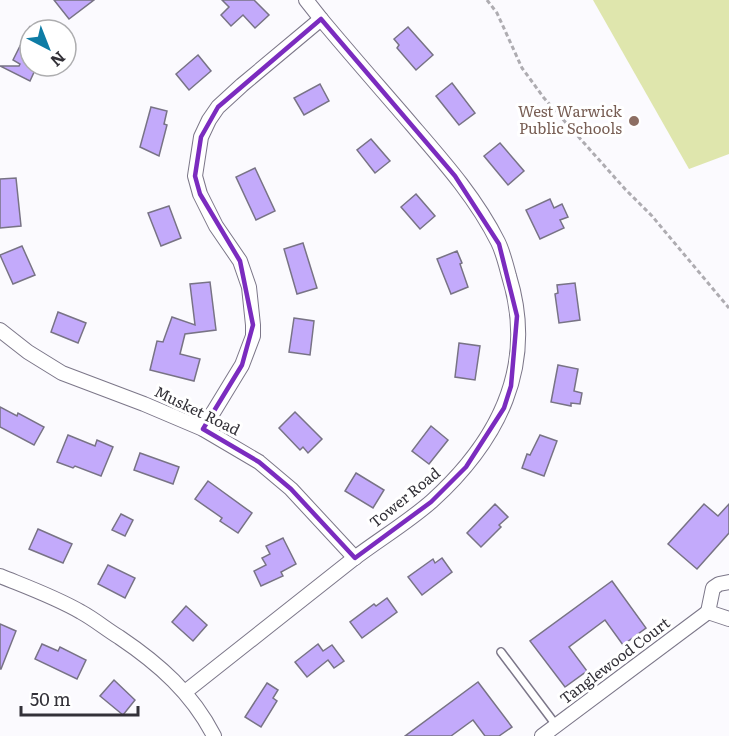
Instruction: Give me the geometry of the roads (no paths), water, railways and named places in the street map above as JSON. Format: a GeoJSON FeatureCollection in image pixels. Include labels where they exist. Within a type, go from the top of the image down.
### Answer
{"type":"FeatureCollection","features":[{"type":"Feature","properties":{"kind":"street","name":"Tower Road"},"geometry":{"type":"LineString","coordinates":[[185,692],[355,558],[431,502],[466,467],[480,447],[504,408],[517,364],[518,316],[514,292],[499,244],[455,176],[306,0]]}},
{"type":"Feature","properties":{"kind":"street"},"geometry":{"type":"LineString","coordinates":[[203,429],[242,365],[254,336],[249,287],[245,273],[234,250],[212,218],[195,176],[196,157],[201,137],[218,107],[321,19]]}},
{"type":"Feature","properties":{"kind":"street","name":"Musket Road"},"geometry":{"type":"LineString","coordinates":[[0,330],[36,358],[62,373],[203,429],[259,462],[291,489],[355,558]]}},
{"type":"Feature","properties":{"kind":"street"},"geometry":{"type":"LineString","coordinates":[[0,576],[34,589],[100,624],[160,666],[202,713],[214,736]]}},
{"type":"Feature","properties":{"kind":"street"},"geometry":{"type":"LineString","coordinates":[[729,582],[713,588],[708,612],[729,620]]}},
{"type":"Feature","properties":{"kind":"street","name":"Tanglewood Court"},"geometry":{"type":"LineString","coordinates":[[542,736],[708,612]]}},
{"type":"Feature","properties":{"kind":"lane"},"geometry":{"type":"LineString","coordinates":[[501,651],[556,725]]}},
{"type":"Feature","properties":{"kind":"place","name":"West Warwick Public Schools"},"geometry":{"type":"Point","coordinates":[634,121]}}]}
